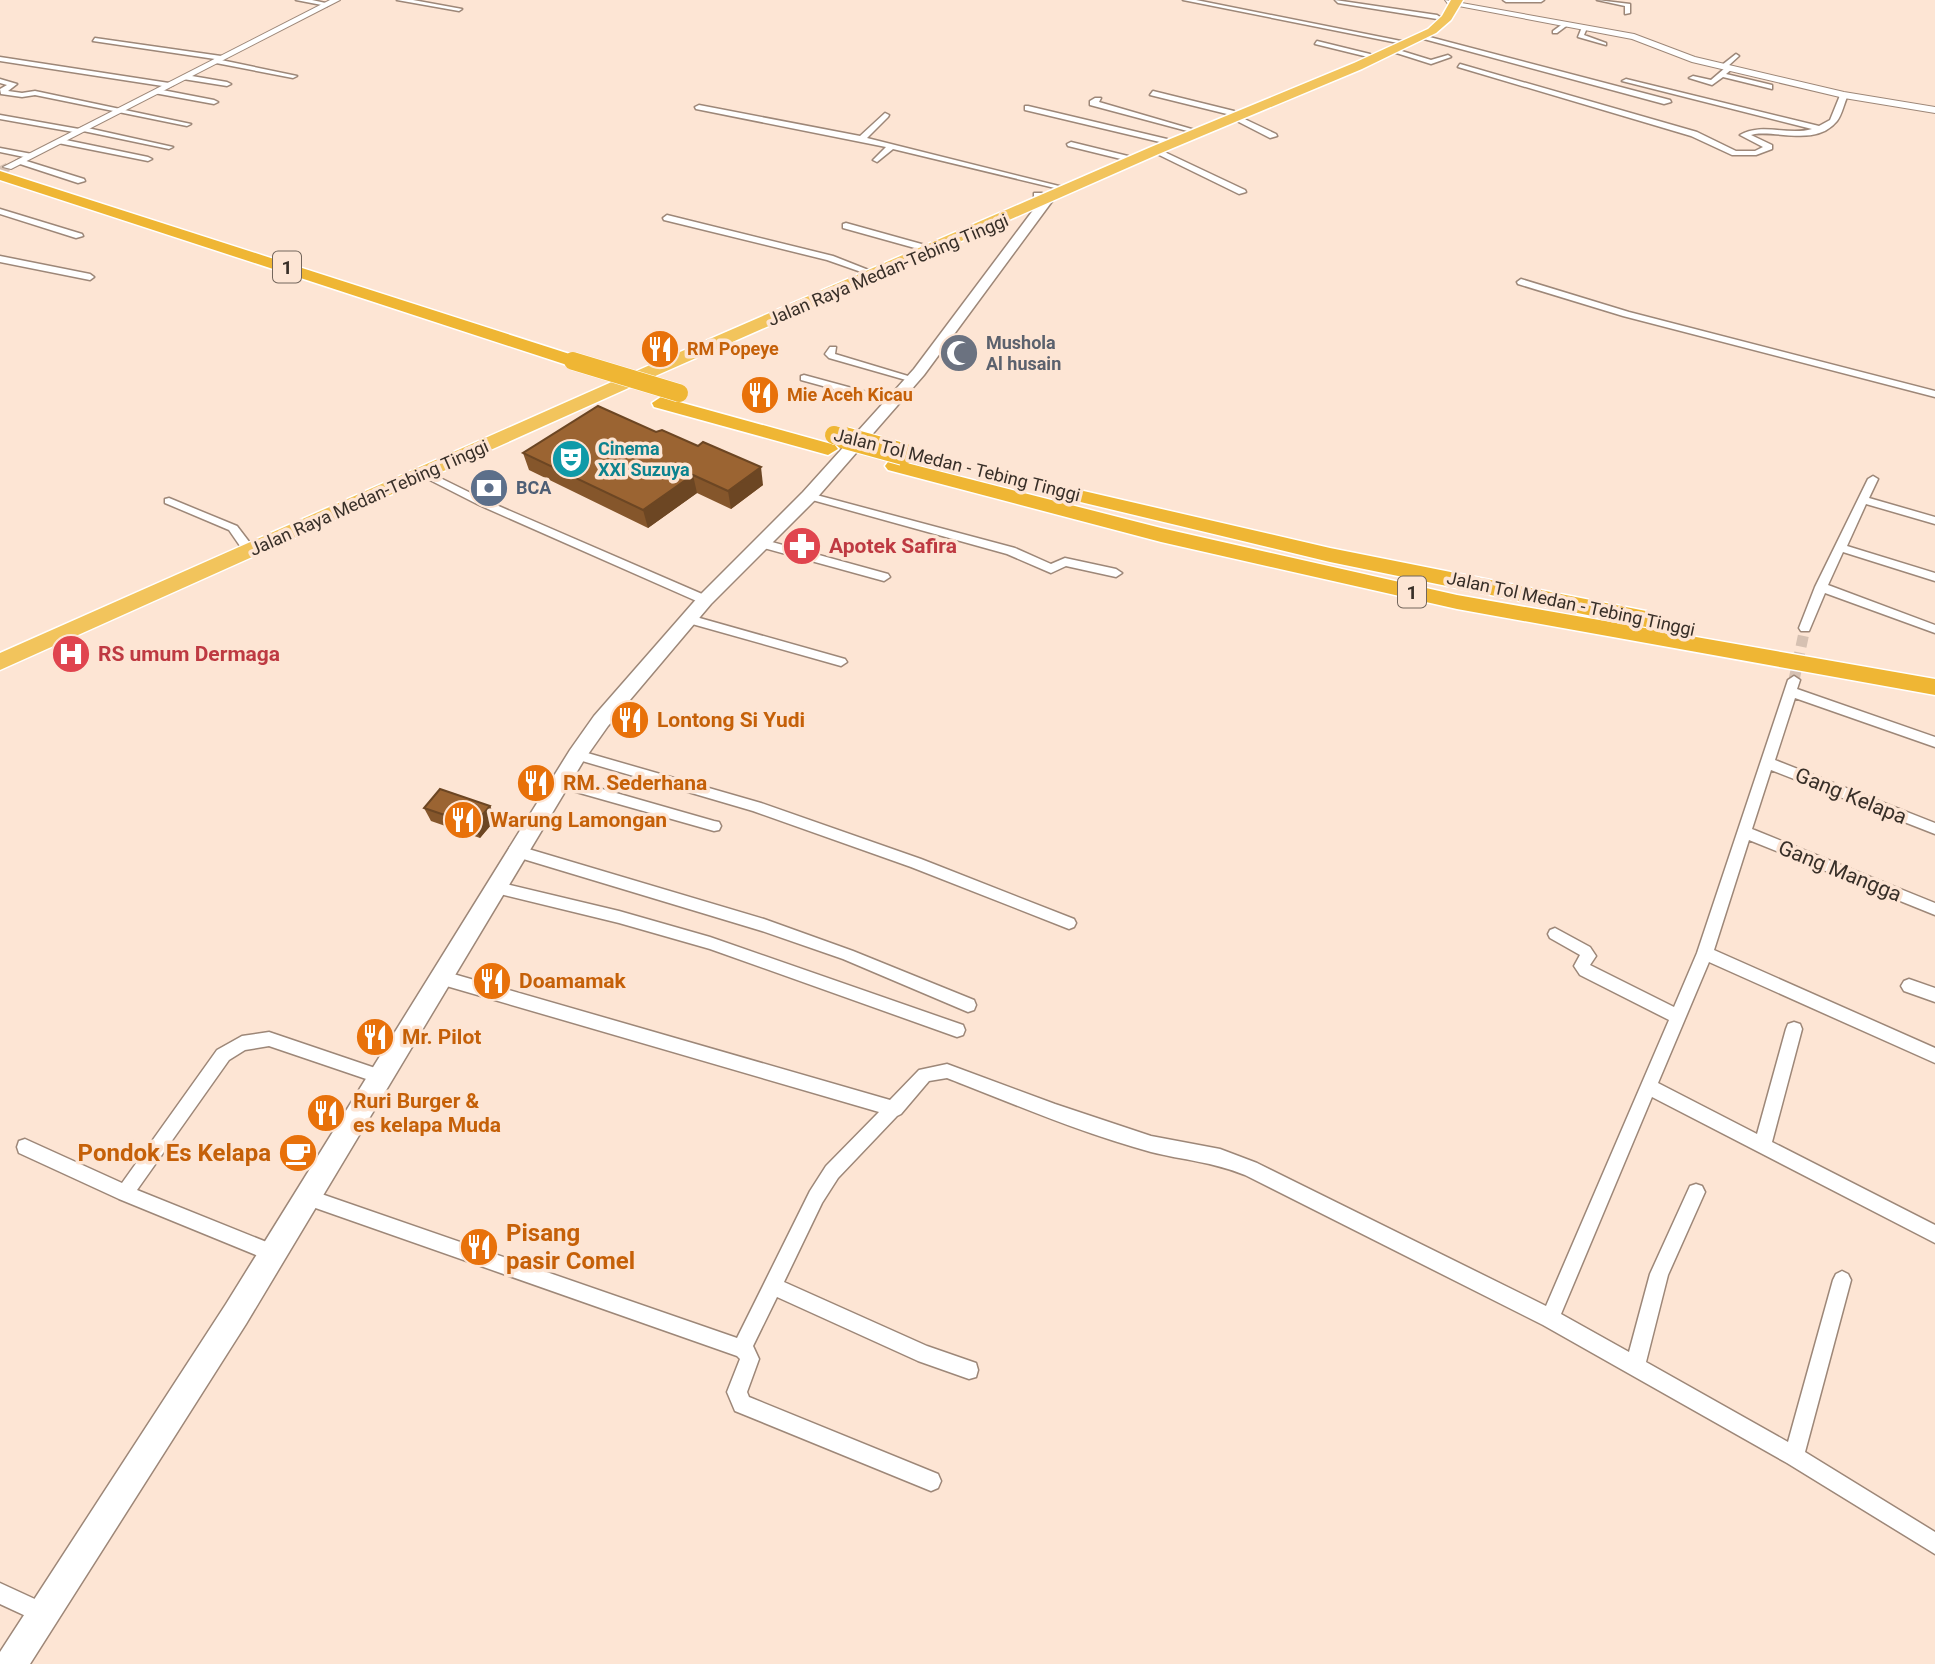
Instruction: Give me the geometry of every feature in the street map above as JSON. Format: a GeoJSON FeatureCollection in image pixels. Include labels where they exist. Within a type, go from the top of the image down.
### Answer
{"type":"FeatureCollection","features":[{"type":"Feature","properties":{"kind":"highway","name":"Jalan Raya Medan-Tebing Tinggi"},"geometry":{"type":"LineString","coordinates":[[0,662],[1040,202],[1191,130],[1234,115],[1368,55],[1406,43],[1428,26],[1449,1]]}},
{"type":"Feature","properties":{"kind":"highway","name":"Jalan Raya Medan-Tebing Tinggi"},"geometry":{"type":"LineString","coordinates":[[0,650],[922,247],[1040,202],[1125,158],[1160,146],[1406,43],[1447,18],[1449,1]]}},
{"type":"Feature","properties":{"kind":"highway","name":"Jalan Tol Medan - Tebing Tinggi"},"geometry":{"type":"LineString","coordinates":[[4,171],[564,365]]}},
{"type":"Feature","properties":{"kind":"highway","name":"Jalan Tol Medan - Tebing Tinggi"},"geometry":{"type":"LineString","coordinates":[[0,188],[225,265],[564,365],[679,393],[831,442]]}},
{"type":"Feature","properties":{"kind":"highway","name":"1"},"geometry":{"type":"LineString","coordinates":[[564,365],[661,402],[899,460],[1161,535],[1457,602],[1935,687]]}},
{"type":"Feature","properties":{"kind":"highway","name":"Jalan Tol Medan - Tebing Tinggi"},"geometry":{"type":"LineString","coordinates":[[899,460],[1330,555],[1790,648],[1935,672]]}},
{"type":"Feature","properties":{"kind":"main road"},"geometry":{"type":"LineString","coordinates":[[11,1664],[273,1253],[378,1076],[443,978],[515,851],[577,755],[601,721],[705,600],[809,496],[913,379],[956,327],[1040,202]]}},
{"type":"Feature","properties":{"kind":"street"},"geometry":{"type":"LineString","coordinates":[[299,0],[332,2]]}},
{"type":"Feature","properties":{"kind":"street"},"geometry":{"type":"LineString","coordinates":[[400,0],[459,9]]}},
{"type":"Feature","properties":{"kind":"street"},"geometry":{"type":"LineString","coordinates":[[1186,0],[1208,2],[1406,43],[1667,102]]}},
{"type":"Feature","properties":{"kind":"street"},"geometry":{"type":"LineString","coordinates":[[1506,0],[1541,0]]}},
{"type":"Feature","properties":{"kind":"street"},"geometry":{"type":"LineString","coordinates":[[1600,0],[1628,5],[1627,13]]}},
{"type":"Feature","properties":{"kind":"street"},"geometry":{"type":"LineString","coordinates":[[1338,1],[1437,17]]}},
{"type":"Feature","properties":{"kind":"street"},"geometry":{"type":"LineString","coordinates":[[1449,1],[1643,39],[1769,87]]}},
{"type":"Feature","properties":{"kind":"street"},"geometry":{"type":"LineString","coordinates":[[4,171],[332,2]]}},
{"type":"Feature","properties":{"kind":"street"},"geometry":{"type":"LineString","coordinates":[[1555,32],[1566,24]]}},
{"type":"Feature","properties":{"kind":"street"},"geometry":{"type":"LineString","coordinates":[[1584,28],[1580,36],[1604,44]]}},
{"type":"Feature","properties":{"kind":"street"},"geometry":{"type":"LineString","coordinates":[[95,40],[218,60],[293,76]]}},
{"type":"Feature","properties":{"kind":"street"},"geometry":{"type":"LineString","coordinates":[[1317,43],[1368,55]]}},
{"type":"Feature","properties":{"kind":"street"},"geometry":{"type":"LineString","coordinates":[[1406,43],[1431,62],[1448,57]]}},
{"type":"Feature","properties":{"kind":"street"},"geometry":{"type":"LineString","coordinates":[[1693,78],[1711,83],[1736,56]]}},
{"type":"Feature","properties":{"kind":"street"},"geometry":{"type":"LineString","coordinates":[[49,58],[227,84]]}},
{"type":"Feature","properties":{"kind":"street"},"geometry":{"type":"LineString","coordinates":[[0,59],[169,85]]}},
{"type":"Feature","properties":{"kind":"street"},"geometry":{"type":"LineString","coordinates":[[1460,66],[1694,134],[1739,154],[1756,153],[1769,147],[1744,135],[1758,129],[1789,136],[1820,129],[1833,121],[1844,95]]}},
{"type":"Feature","properties":{"kind":"street"},"geometry":{"type":"LineString","coordinates":[[1725,70],[1844,95],[1935,110]]}},
{"type":"Feature","properties":{"kind":"street"},"geometry":{"type":"LineString","coordinates":[[0,81],[13,84],[1,92],[22,95],[35,93],[115,112]]}},
{"type":"Feature","properties":{"kind":"street"},"geometry":{"type":"LineString","coordinates":[[1626,81],[1820,129]]}},
{"type":"Feature","properties":{"kind":"street"},"geometry":{"type":"LineString","coordinates":[[156,91],[214,102]]}},
{"type":"Feature","properties":{"kind":"street"},"geometry":{"type":"LineString","coordinates":[[1153,93],[1234,115],[1273,136]]}},
{"type":"Feature","properties":{"kind":"street"},"geometry":{"type":"LineString","coordinates":[[1098,100],[1093,103],[1191,130]]}},
{"type":"Feature","properties":{"kind":"street"},"geometry":{"type":"LineString","coordinates":[[66,106],[187,124]]}},
{"type":"Feature","properties":{"kind":"street"},"geometry":{"type":"LineString","coordinates":[[699,107],[891,146],[1040,202]]}},
{"type":"Feature","properties":{"kind":"street"},"geometry":{"type":"LineString","coordinates":[[1028,108],[1160,146],[1242,192]]}},
{"type":"Feature","properties":{"kind":"street"},"geometry":{"type":"LineString","coordinates":[[862,139],[885,116]]}},
{"type":"Feature","properties":{"kind":"street"},"geometry":{"type":"LineString","coordinates":[[148,159],[0,124],[5,118],[169,147]]}},
{"type":"Feature","properties":{"kind":"street"},"geometry":{"type":"LineString","coordinates":[[1071,144],[1125,158]]}},
{"type":"Feature","properties":{"kind":"street"},"geometry":{"type":"LineString","coordinates":[[877,160],[891,146]]}},
{"type":"Feature","properties":{"kind":"street"},"geometry":{"type":"LineString","coordinates":[[0,150],[81,181]]}},
{"type":"Feature","properties":{"kind":"street"},"geometry":{"type":"LineString","coordinates":[[0,211],[79,236]]}},
{"type":"Feature","properties":{"kind":"street"},"geometry":{"type":"LineString","coordinates":[[667,218],[830,258],[867,271]]}},
{"type":"Feature","properties":{"kind":"street"},"geometry":{"type":"LineString","coordinates":[[846,226],[922,247]]}},
{"type":"Feature","properties":{"kind":"street"},"geometry":{"type":"LineString","coordinates":[[0,259],[90,277]]}},
{"type":"Feature","properties":{"kind":"street"},"geometry":{"type":"LineString","coordinates":[[1521,282],[1613,310],[1935,394]]}},
{"type":"Feature","properties":{"kind":"street"},"geometry":{"type":"LineString","coordinates":[[833,349],[830,354],[832,356],[913,379]]}},
{"type":"Feature","properties":{"kind":"street"},"geometry":{"type":"LineString","coordinates":[[804,378],[892,402]]}},
{"type":"Feature","properties":{"kind":"street"},"geometry":{"type":"LineString","coordinates":[[424,473],[483,503],[705,600]]}},
{"type":"Feature","properties":{"kind":"street"},"geometry":{"type":"LineString","coordinates":[[1805,628],[1821,587],[1866,500],[1873,480]]}},
{"type":"Feature","properties":{"kind":"street"},"geometry":{"type":"LineString","coordinates":[[809,496],[1011,551],[1051,569],[1065,562],[1116,573]]}},
{"type":"Feature","properties":{"kind":"street"},"geometry":{"type":"LineString","coordinates":[[1866,500],[1935,521]]}},
{"type":"Feature","properties":{"kind":"street"},"geometry":{"type":"LineString","coordinates":[[169,501],[233,528],[244,543]]}},
{"type":"Feature","properties":{"kind":"street"},"geometry":{"type":"LineString","coordinates":[[761,543],[884,577]]}},
{"type":"Feature","properties":{"kind":"street"},"geometry":{"type":"LineString","coordinates":[[1842,548],[1935,577]]}},
{"type":"Feature","properties":{"kind":"street"},"geometry":{"type":"LineString","coordinates":[[1821,587],[1935,629]]}},
{"type":"Feature","properties":{"kind":"street"},"geometry":{"type":"LineString","coordinates":[[689,619],[841,662]]}},
{"type":"Feature","properties":{"kind":"street"},"geometry":{"type":"LineString","coordinates":[[1550,1318],[1705,953],[1793,686],[1935,742]]}},
{"type":"Feature","properties":{"kind":"street"},"geometry":{"type":"LineString","coordinates":[[577,755],[756,807],[916,863],[1069,923]]}},
{"type":"Feature","properties":{"kind":"street","name":"Gang Kelapa"},"geometry":{"type":"LineString","coordinates":[[1768,763],[1935,829]]}},
{"type":"Feature","properties":{"kind":"street"},"geometry":{"type":"LineString","coordinates":[[560,782],[714,826]]}},
{"type":"Feature","properties":{"kind":"street","name":"Gang Mangga"},"geometry":{"type":"LineString","coordinates":[[1745,832],[1935,909]]}},
{"type":"Feature","properties":{"kind":"street"},"geometry":{"type":"LineString","coordinates":[[515,851],[764,925],[848,955],[968,1005]]}},
{"type":"Feature","properties":{"kind":"street"},"geometry":{"type":"LineString","coordinates":[[496,888],[615,916],[739,952],[812,981],[957,1030]]}},
{"type":"Feature","properties":{"kind":"street"},"geometry":{"type":"LineString","coordinates":[[1555,934],[1585,951],[1588,956],[1582,966],[1585,970],[1678,1017]]}},
{"type":"Feature","properties":{"kind":"street"},"geometry":{"type":"LineString","coordinates":[[1705,953],[1935,1056]]}},
{"type":"Feature","properties":{"kind":"street"},"geometry":{"type":"LineString","coordinates":[[443,978],[895,1109]]}},
{"type":"Feature","properties":{"kind":"street"},"geometry":{"type":"LineString","coordinates":[[1909,986],[1935,995]]}},
{"type":"Feature","properties":{"kind":"street"},"geometry":{"type":"LineString","coordinates":[[1763,1143],[1794,1029]]}},
{"type":"Feature","properties":{"kind":"street"},"geometry":{"type":"LineString","coordinates":[[125,1193],[223,1055],[242,1043],[269,1038],[378,1076]]}},
{"type":"Feature","properties":{"kind":"street"},"geometry":{"type":"LineString","coordinates":[[742,1349],[816,1197],[832,1172],[925,1075],[947,1072],[1151,1144],[1220,1157],[1251,1169],[1550,1318],[1794,1457],[1935,1544]]}},
{"type":"Feature","properties":{"kind":"street"},"geometry":{"type":"LineString","coordinates":[[1649,1087],[1763,1143],[1935,1234]]}},
{"type":"Feature","properties":{"kind":"street"},"geometry":{"type":"LineString","coordinates":[[24,1147],[125,1193],[273,1253]]}},
{"type":"Feature","properties":{"kind":"street"},"geometry":{"type":"LineString","coordinates":[[1635,1366],[1659,1274],[1696,1192]]}},
{"type":"Feature","properties":{"kind":"street"},"geometry":{"type":"LineString","coordinates":[[307,1197],[492,1264],[742,1349],[750,1356],[737,1392],[742,1404],[931,1481]]}},
{"type":"Feature","properties":{"kind":"street"},"geometry":{"type":"LineString","coordinates":[[1794,1457],[1842,1280]]}},
{"type":"Feature","properties":{"kind":"street"},"geometry":{"type":"LineString","coordinates":[[773,1286],[925,1354],[969,1370]]}},
{"type":"Feature","properties":{"kind":"street"},"geometry":{"type":"LineString","coordinates":[[0,1593],[43,1614]]}},
{"type":"Feature","properties":{"kind":"building"},"geometry":{"type":"Polygon","coordinates":[[[598,406],[656,432],[662,430],[698,446],[703,442],[761,467],[728,491],[693,475],[643,510],[523,453],[598,406]]]}},
{"type":"Feature","properties":{"kind":"building"},"geometry":{"type":"Polygon","coordinates":[[[440,789],[490,806],[474,825],[424,808],[440,789]]]}},
{"type":"Feature","properties":{"kind":"tunnel"},"geometry":{"type":"LineString","coordinates":[[0,171],[8,167]]}},
{"type":"Feature","properties":{"kind":"tunnel"},"geometry":{"type":"LineString","coordinates":[[1794,680],[1805,628]]}},
{"type":"Feature","properties":{"kind":"place","name":"RM Popeye"},"geometry":{"type":"Point","coordinates":[660,349]}},
{"type":"Feature","properties":{"kind":"place","name":"Mushola Al husain"},"geometry":{"type":"Point","coordinates":[959,353]}},
{"type":"Feature","properties":{"kind":"place","name":"Mie Aceh Kicau"},"geometry":{"type":"Point","coordinates":[760,395]}},
{"type":"Feature","properties":{"kind":"place","name":"Cinema XXI Suzuya"},"geometry":{"type":"Point","coordinates":[571,459]}},
{"type":"Feature","properties":{"kind":"place","name":"BCA"},"geometry":{"type":"Point","coordinates":[489,488]}},
{"type":"Feature","properties":{"kind":"place","name":"Apotek Safira"},"geometry":{"type":"Point","coordinates":[802,546]}},
{"type":"Feature","properties":{"kind":"place","name":"RS umum Dermaga"},"geometry":{"type":"Point","coordinates":[71,654]}},
{"type":"Feature","properties":{"kind":"place","name":"Lontong Si Yudi"},"geometry":{"type":"Point","coordinates":[630,720]}},
{"type":"Feature","properties":{"kind":"place","name":"RM. Sederhana"},"geometry":{"type":"Point","coordinates":[536,783]}},
{"type":"Feature","properties":{"kind":"place","name":"Warung Lamongan"},"geometry":{"type":"Point","coordinates":[463,820]}},
{"type":"Feature","properties":{"kind":"place","name":"Doamamak"},"geometry":{"type":"Point","coordinates":[492,981]}},
{"type":"Feature","properties":{"kind":"place","name":"Mr. Pilot"},"geometry":{"type":"Point","coordinates":[375,1037]}},
{"type":"Feature","properties":{"kind":"place","name":"Ruri Burger & es kelapa Muda"},"geometry":{"type":"Point","coordinates":[326,1113]}},
{"type":"Feature","properties":{"kind":"place","name":"Pondok Es Kelapa"},"geometry":{"type":"Point","coordinates":[298,1153]}},
{"type":"Feature","properties":{"kind":"place","name":"Pisang pasir Comel"},"geometry":{"type":"Point","coordinates":[479,1247]}}]}
